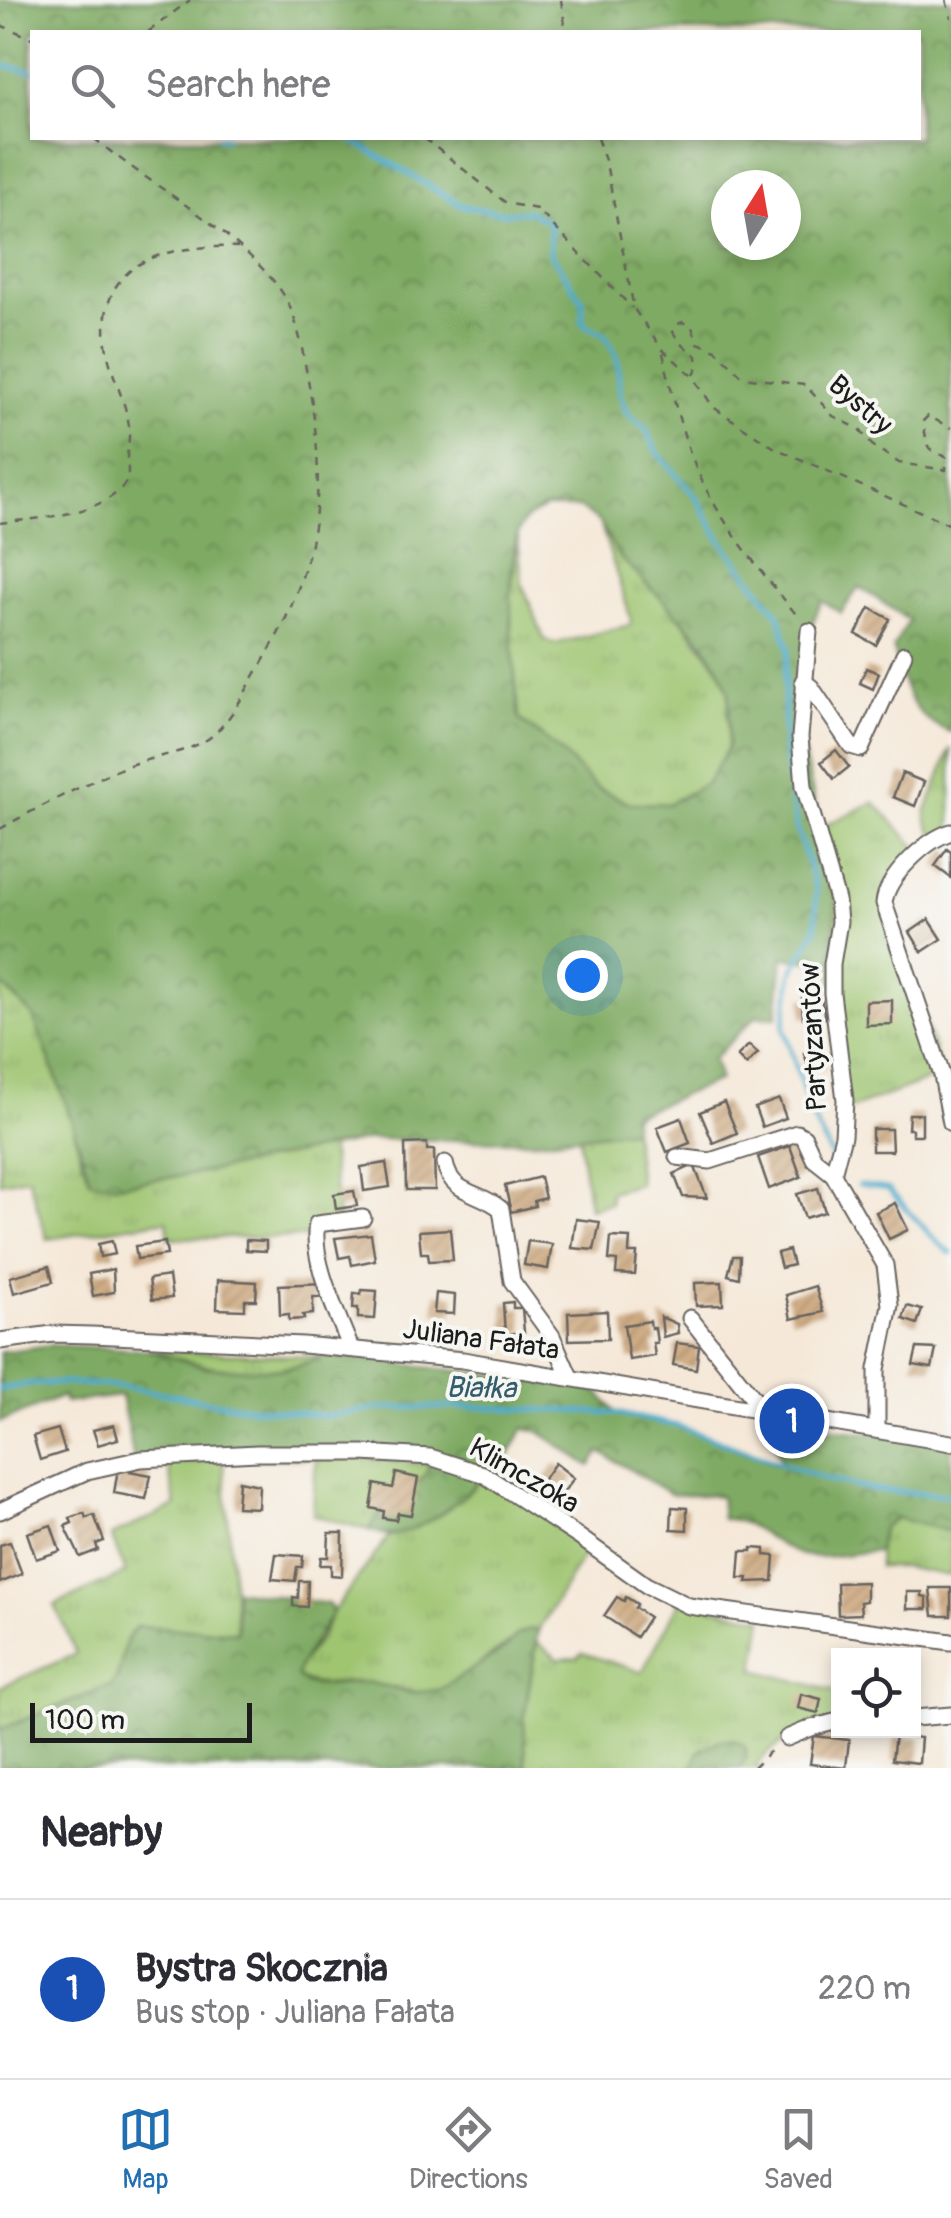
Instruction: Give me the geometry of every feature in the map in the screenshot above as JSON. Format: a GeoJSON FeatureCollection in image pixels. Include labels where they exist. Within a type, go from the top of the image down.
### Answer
{"type":"FeatureCollection","features":[{"type":"Feature","properties":{"kind":"street","name":"Partyzantów"},"geometry":{"type":"LineString","coordinates":[[809,630],[800,737],[804,786],[837,900],[832,993],[845,1100],[843,1136],[833,1174]]}},
{"type":"Feature","properties":{"kind":"street"},"geometry":{"type":"LineString","coordinates":[[802,681],[811,687],[851,746],[861,749],[904,654]]}},
{"type":"Feature","properties":{"kind":"street"},"geometry":{"type":"LineString","coordinates":[[951,832],[929,841],[920,850],[891,881],[884,903],[942,1076],[951,1123]]}},
{"type":"Feature","properties":{"kind":"street"},"geometry":{"type":"LineString","coordinates":[[677,1157],[710,1161],[797,1132],[814,1159],[833,1174],[886,1265],[890,1286],[890,1306],[877,1369],[877,1430]]}},
{"type":"Feature","properties":{"kind":"street"},"geometry":{"type":"LineString","coordinates":[[445,1163],[454,1185],[489,1200],[501,1210],[512,1281],[552,1336],[570,1377]]}},
{"type":"Feature","properties":{"kind":"street"},"geometry":{"type":"LineString","coordinates":[[351,1349],[314,1238],[316,1224],[363,1218]]}},
{"type":"Feature","properties":{"kind":"street"},"geometry":{"type":"LineString","coordinates":[[690,1318],[762,1409]]}},
{"type":"Feature","properties":{"kind":"street","name":"Juliana Fałata"},"geometry":{"type":"LineString","coordinates":[[0,1341],[52,1334],[351,1349],[463,1360],[951,1443]]}},
{"type":"Feature","properties":{"kind":"street","name":"Klimczoka"},"geometry":{"type":"LineString","coordinates":[[0,1511],[87,1470],[142,1458],[257,1453],[430,1457],[483,1474],[646,1585],[690,1606],[951,1642]]}},
{"type":"Feature","properties":{"kind":"street"},"geometry":{"type":"LineString","coordinates":[[921,1717],[951,1715]]}},
{"type":"Feature","properties":{"kind":"street"},"geometry":{"type":"LineString","coordinates":[[787,1738],[831,1723]]}},
{"type":"Feature","properties":{"kind":"path"},"geometry":{"type":"LineString","coordinates":[[151,30],[190,0]]}},
{"type":"Feature","properties":{"kind":"path"},"geometry":{"type":"LineString","coordinates":[[561,0],[566,30]]}},
{"type":"Feature","properties":{"kind":"path"},"geometry":{"type":"LineString","coordinates":[[946,0],[951,18]]}},
{"type":"Feature","properties":{"kind":"path"},"geometry":{"type":"LineString","coordinates":[[0,25],[30,37]]}},
{"type":"Feature","properties":{"kind":"path"},"geometry":{"type":"LineString","coordinates":[[0,829],[122,768],[202,743],[230,716],[271,650],[289,612],[313,543],[318,510],[314,412],[292,310],[278,287],[239,247],[97,140]]}},
{"type":"Feature","properties":{"kind":"path"},"geometry":{"type":"LineString","coordinates":[[427,140],[506,203],[537,209],[634,309],[663,350],[693,376],[713,408],[775,448],[951,526]]}},
{"type":"Feature","properties":{"kind":"path"},"geometry":{"type":"LineString","coordinates":[[598,140],[606,163],[634,309]]}},
{"type":"Feature","properties":{"kind":"path"},"geometry":{"type":"LineString","coordinates":[[0,523],[71,513],[122,488],[128,478],[129,427],[105,341],[114,290],[126,273],[174,249],[239,247]]}},
{"type":"Feature","properties":{"kind":"path","name":"Bystry"},"geometry":{"type":"LineString","coordinates":[[693,376],[698,367],[697,356],[680,344],[673,332],[683,322],[692,327],[698,343],[716,350],[742,378],[806,385],[833,416],[859,428],[872,444],[899,463],[946,470],[946,457],[926,448],[922,422],[928,416],[951,428]]}},
{"type":"Feature","properties":{"kind":"path"},"geometry":{"type":"LineString","coordinates":[[663,350],[674,404],[699,474],[737,538],[809,630]]}},
{"type":"Feature","properties":{"kind":"path"},"geometry":{"type":"LineString","coordinates":[[752,1768],[787,1738]]}},
{"type":"Feature","properties":{"kind":"green space"},"geometry":{"type":"Polygon","coordinates":[[[0,0],[951,0],[951,732],[926,718],[905,688],[893,648],[909,620],[859,587],[841,613],[822,601],[809,631],[800,737],[837,900],[832,964],[783,957],[777,1017],[756,1016],[713,1059],[720,1080],[633,1115],[633,1130],[537,1141],[371,1139],[201,1173],[117,1185],[90,1181],[33,1016],[0,983],[0,0]],[[546,508],[525,520],[517,535],[511,615],[519,719],[561,752],[595,787],[629,803],[668,804],[707,783],[728,748],[729,692],[699,637],[618,555],[600,522],[579,508],[546,508]]]}},
{"type":"Feature","properties":{"kind":"green space"},"geometry":{"type":"Polygon","coordinates":[[[600,522],[618,555],[672,607],[719,668],[729,692],[728,748],[707,783],[668,804],[629,803],[595,787],[561,752],[519,719],[509,609],[518,536],[522,583],[544,639],[554,644],[630,625],[600,522]]]}},
{"type":"Feature","properties":{"kind":"green space"},"geometry":{"type":"Polygon","coordinates":[[[951,748],[951,832],[936,838],[926,813],[951,748]]]}},
{"type":"Feature","properties":{"kind":"green space"},"geometry":{"type":"Polygon","coordinates":[[[874,802],[920,851],[885,894],[942,1075],[845,1111],[817,829],[874,802]]]}},
{"type":"Feature","properties":{"kind":"green space"},"geometry":{"type":"Polygon","coordinates":[[[0,983],[33,1016],[69,1112],[83,1164],[117,1185],[330,1147],[338,1221],[314,1237],[169,1238],[167,1220],[47,1239],[28,1177],[0,1182],[0,983]]]}},
{"type":"Feature","properties":{"kind":"green space"},"geometry":{"type":"Polygon","coordinates":[[[633,1130],[639,1184],[610,1192],[610,1203],[589,1208],[579,1136],[633,1130]]]}},
{"type":"Feature","properties":{"kind":"green space"},"geometry":{"type":"Polygon","coordinates":[[[50,1345],[148,1350],[205,1367],[287,1369],[324,1357],[340,1357],[587,1386],[599,1393],[616,1413],[678,1426],[783,1466],[774,1441],[776,1426],[951,1443],[951,1532],[896,1518],[882,1528],[878,1551],[828,1556],[799,1554],[752,1527],[722,1519],[720,1496],[671,1494],[600,1452],[590,1466],[536,1430],[524,1428],[496,1482],[483,1475],[455,1503],[429,1521],[403,1533],[383,1534],[369,1530],[385,1508],[424,1476],[430,1457],[134,1460],[121,1396],[65,1403],[63,1396],[0,1422],[0,1352],[50,1345]]]}},
{"type":"Feature","properties":{"kind":"green space"},"geometry":{"type":"Polygon","coordinates":[[[148,1350],[324,1357],[281,1368],[236,1370],[191,1363],[148,1350]]]}},
{"type":"Feature","properties":{"kind":"green space"},"geometry":{"type":"Polygon","coordinates":[[[316,1453],[431,1465],[420,1482],[383,1510],[369,1530],[313,1515],[316,1453]]]}},
{"type":"Feature","properties":{"kind":"green space"},"geometry":{"type":"Polygon","coordinates":[[[223,1455],[237,1632],[137,1626],[127,1641],[111,1686],[0,1729],[0,1687],[76,1654],[55,1605],[126,1573],[111,1536],[176,1506],[166,1457],[223,1455]]]}},
{"type":"Feature","properties":{"kind":"green space"},"geometry":{"type":"Polygon","coordinates":[[[483,1474],[590,1544],[538,1631],[518,1637],[451,1684],[429,1692],[367,1683],[318,1684],[297,1676],[300,1664],[321,1637],[334,1610],[389,1536],[427,1522],[475,1487],[483,1474]]]}},
{"type":"Feature","properties":{"kind":"green space"},"geometry":{"type":"Polygon","coordinates":[[[896,1517],[951,1532],[951,1576],[879,1567],[881,1531],[896,1517]]]}},
{"type":"Feature","properties":{"kind":"green space"},"geometry":{"type":"Polygon","coordinates":[[[235,1590],[328,1604],[334,1610],[297,1676],[316,1685],[368,1682],[408,1693],[439,1690],[507,1647],[518,1634],[529,1629],[538,1631],[524,1717],[526,1768],[0,1768],[0,1729],[111,1686],[127,1641],[137,1626],[237,1632],[235,1590]]]}},
{"type":"Feature","properties":{"kind":"green space"},"geometry":{"type":"Polygon","coordinates":[[[680,1601],[763,1618],[755,1670],[831,1690],[831,1723],[783,1742],[764,1756],[756,1766],[759,1768],[526,1768],[524,1717],[537,1642],[558,1659],[577,1658],[582,1653],[642,1672],[680,1601]]]}},
{"type":"Feature","properties":{"kind":"green space"},"geometry":{"type":"Polygon","coordinates":[[[720,1740],[734,1740],[745,1746],[746,1758],[739,1768],[692,1768],[699,1751],[720,1740]]]}},
{"type":"Feature","properties":{"kind":"building"},"geometry":{"type":"Polygon","coordinates":[[[870,608],[890,619],[876,645],[856,634],[870,608]]]}},
{"type":"Feature","properties":{"kind":"building"},"geometry":{"type":"Polygon","coordinates":[[[866,668],[879,673],[873,689],[860,683],[866,668]]]}},
{"type":"Feature","properties":{"kind":"building"},"geometry":{"type":"Polygon","coordinates":[[[836,750],[849,767],[834,779],[821,762],[836,750]]]}},
{"type":"Feature","properties":{"kind":"building"},"geometry":{"type":"Polygon","coordinates":[[[902,773],[924,782],[915,806],[893,797],[902,773]]]}},
{"type":"Feature","properties":{"kind":"building"},"geometry":{"type":"Polygon","coordinates":[[[947,849],[951,852],[951,878],[935,866],[947,849]]]}},
{"type":"Feature","properties":{"kind":"building"},"geometry":{"type":"Polygon","coordinates":[[[929,919],[942,939],[922,952],[910,932],[929,919]]]}},
{"type":"Feature","properties":{"kind":"building"},"geometry":{"type":"Polygon","coordinates":[[[802,998],[821,998],[825,1018],[803,1018],[802,998]]]}},
{"type":"Feature","properties":{"kind":"building"},"geometry":{"type":"Polygon","coordinates":[[[892,1000],[892,1024],[866,1025],[866,1001],[892,1000]]]}},
{"type":"Feature","properties":{"kind":"building"},"geometry":{"type":"Polygon","coordinates":[[[749,1045],[758,1053],[746,1065],[737,1056],[749,1045]]]}},
{"type":"Feature","properties":{"kind":"building"},"geometry":{"type":"Polygon","coordinates":[[[820,1048],[826,1067],[810,1071],[804,1053],[820,1048]]]}},
{"type":"Feature","properties":{"kind":"building"},"geometry":{"type":"Polygon","coordinates":[[[779,1099],[786,1118],[762,1127],[755,1108],[779,1099]]]}},
{"type":"Feature","properties":{"kind":"building"},"geometry":{"type":"Polygon","coordinates":[[[724,1102],[737,1133],[713,1143],[700,1112],[724,1102]]]}},
{"type":"Feature","properties":{"kind":"building"},"geometry":{"type":"Polygon","coordinates":[[[909,1114],[922,1114],[922,1135],[912,1135],[912,1129],[908,1129],[909,1114]]]}},
{"type":"Feature","properties":{"kind":"building"},"geometry":{"type":"Polygon","coordinates":[[[681,1118],[690,1143],[667,1152],[657,1127],[681,1118]]]}},
{"type":"Feature","properties":{"kind":"building"},"geometry":{"type":"Polygon","coordinates":[[[872,1129],[891,1129],[892,1151],[872,1151],[872,1129]]]}},
{"type":"Feature","properties":{"kind":"building"},"geometry":{"type":"Polygon","coordinates":[[[427,1143],[427,1150],[434,1150],[435,1190],[406,1190],[405,1144],[427,1143]]]}},
{"type":"Feature","properties":{"kind":"building"},"geometry":{"type":"Polygon","coordinates":[[[790,1146],[801,1177],[769,1189],[758,1157],[790,1146]]]}},
{"type":"Feature","properties":{"kind":"building"},"geometry":{"type":"Polygon","coordinates":[[[386,1163],[390,1187],[364,1191],[361,1167],[386,1163]]]}},
{"type":"Feature","properties":{"kind":"building"},"geometry":{"type":"Polygon","coordinates":[[[694,1165],[707,1198],[683,1197],[674,1174],[694,1165]]]}},
{"type":"Feature","properties":{"kind":"building"},"geometry":{"type":"Polygon","coordinates":[[[540,1177],[545,1198],[534,1201],[535,1206],[511,1212],[505,1186],[540,1177]]]}},
{"type":"Feature","properties":{"kind":"building"},"geometry":{"type":"Polygon","coordinates":[[[818,1188],[825,1212],[805,1218],[797,1194],[818,1188]]]}},
{"type":"Feature","properties":{"kind":"building"},"geometry":{"type":"Polygon","coordinates":[[[354,1191],[357,1206],[336,1209],[334,1194],[354,1191]]]}},
{"type":"Feature","properties":{"kind":"building"},"geometry":{"type":"Polygon","coordinates":[[[895,1203],[908,1230],[889,1239],[876,1212],[895,1203]]]}},
{"type":"Feature","properties":{"kind":"building"},"geometry":{"type":"Polygon","coordinates":[[[576,1219],[600,1222],[594,1250],[572,1248],[576,1219]]]}},
{"type":"Feature","properties":{"kind":"building"},"geometry":{"type":"Polygon","coordinates":[[[450,1229],[453,1260],[429,1261],[428,1253],[421,1253],[419,1231],[450,1229]]]}},
{"type":"Feature","properties":{"kind":"building"},"geometry":{"type":"Polygon","coordinates":[[[371,1234],[375,1260],[352,1265],[350,1256],[339,1258],[335,1238],[371,1234]]]}},
{"type":"Feature","properties":{"kind":"building"},"geometry":{"type":"Polygon","coordinates":[[[611,1237],[630,1238],[629,1253],[637,1253],[635,1275],[616,1274],[617,1261],[609,1260],[611,1237]]]}},
{"type":"Feature","properties":{"kind":"building"},"geometry":{"type":"Polygon","coordinates":[[[246,1240],[266,1241],[266,1251],[246,1250],[246,1240]]]}},
{"type":"Feature","properties":{"kind":"building"},"geometry":{"type":"Polygon","coordinates":[[[112,1241],[115,1254],[100,1257],[98,1244],[112,1241]]]}},
{"type":"Feature","properties":{"kind":"building"},"geometry":{"type":"Polygon","coordinates":[[[528,1241],[552,1244],[548,1269],[524,1265],[528,1241]]]}},
{"type":"Feature","properties":{"kind":"building"},"geometry":{"type":"Polygon","coordinates":[[[165,1242],[167,1255],[137,1259],[135,1246],[165,1242]]]}},
{"type":"Feature","properties":{"kind":"building"},"geometry":{"type":"Polygon","coordinates":[[[789,1250],[793,1265],[781,1268],[777,1253],[789,1250]]]}},
{"type":"Feature","properties":{"kind":"building"},"geometry":{"type":"Polygon","coordinates":[[[733,1256],[740,1256],[739,1278],[728,1275],[733,1256]]]}},
{"type":"Feature","properties":{"kind":"building"},"geometry":{"type":"Polygon","coordinates":[[[49,1266],[53,1282],[14,1293],[10,1277],[49,1266]]]}},
{"type":"Feature","properties":{"kind":"building"},"geometry":{"type":"Polygon","coordinates":[[[113,1269],[114,1292],[93,1296],[89,1274],[113,1269]]]}},
{"type":"Feature","properties":{"kind":"building"},"geometry":{"type":"Polygon","coordinates":[[[169,1276],[172,1298],[152,1300],[149,1279],[169,1276]]]}},
{"type":"Feature","properties":{"kind":"building"},"geometry":{"type":"Polygon","coordinates":[[[218,1280],[257,1282],[256,1300],[245,1300],[245,1310],[217,1309],[218,1280]]]}},
{"type":"Feature","properties":{"kind":"building"},"geometry":{"type":"Polygon","coordinates":[[[722,1282],[723,1305],[696,1306],[695,1283],[722,1282]]]}},
{"type":"Feature","properties":{"kind":"building"},"geometry":{"type":"Polygon","coordinates":[[[324,1283],[324,1297],[313,1297],[313,1314],[289,1320],[289,1314],[280,1315],[279,1285],[324,1283]]]}},
{"type":"Feature","properties":{"kind":"building"},"geometry":{"type":"Polygon","coordinates":[[[815,1286],[823,1312],[791,1319],[786,1295],[815,1286]]]}},
{"type":"Feature","properties":{"kind":"building"},"geometry":{"type":"Polygon","coordinates":[[[362,1290],[377,1291],[375,1319],[358,1318],[358,1308],[353,1308],[354,1293],[361,1294],[362,1290]]]}},
{"type":"Feature","properties":{"kind":"building"},"geometry":{"type":"Polygon","coordinates":[[[436,1293],[455,1295],[454,1314],[434,1313],[436,1293]]]}},
{"type":"Feature","properties":{"kind":"building"},"geometry":{"type":"Polygon","coordinates":[[[513,1302],[513,1308],[522,1308],[524,1332],[505,1334],[503,1303],[513,1302]]]}},
{"type":"Feature","properties":{"kind":"building"},"geometry":{"type":"Polygon","coordinates":[[[907,1306],[922,1310],[917,1324],[903,1319],[907,1306]]]}},
{"type":"Feature","properties":{"kind":"building"},"geometry":{"type":"Polygon","coordinates":[[[607,1311],[608,1339],[569,1340],[568,1313],[607,1311]]]}},
{"type":"Feature","properties":{"kind":"building"},"geometry":{"type":"Polygon","coordinates":[[[661,1317],[677,1324],[678,1333],[663,1337],[661,1317]]]}},
{"type":"Feature","properties":{"kind":"building"},"geometry":{"type":"Polygon","coordinates":[[[650,1321],[651,1328],[655,1328],[655,1356],[629,1360],[624,1325],[650,1321]]]}},
{"type":"Feature","properties":{"kind":"building"},"geometry":{"type":"Polygon","coordinates":[[[677,1343],[699,1346],[696,1369],[673,1365],[677,1343]]]}},
{"type":"Feature","properties":{"kind":"building"},"geometry":{"type":"Polygon","coordinates":[[[917,1348],[936,1349],[932,1368],[913,1365],[917,1348]]]}},
{"type":"Feature","properties":{"kind":"building"},"geometry":{"type":"Polygon","coordinates":[[[114,1425],[118,1439],[98,1445],[93,1430],[114,1425]]]}},
{"type":"Feature","properties":{"kind":"building"},"geometry":{"type":"Polygon","coordinates":[[[58,1429],[65,1452],[40,1460],[33,1436],[58,1429]]]}},
{"type":"Feature","properties":{"kind":"building"},"geometry":{"type":"Polygon","coordinates":[[[555,1463],[574,1478],[559,1498],[540,1484],[555,1463]]]}},
{"type":"Feature","properties":{"kind":"building"},"geometry":{"type":"Polygon","coordinates":[[[118,1469],[151,1475],[146,1499],[114,1493],[118,1469]]]}},
{"type":"Feature","properties":{"kind":"building"},"geometry":{"type":"Polygon","coordinates":[[[396,1473],[418,1478],[411,1515],[398,1513],[396,1520],[383,1518],[384,1511],[371,1508],[375,1484],[393,1488],[396,1473]]]}},
{"type":"Feature","properties":{"kind":"building"},"geometry":{"type":"Polygon","coordinates":[[[239,1481],[259,1485],[258,1508],[237,1507],[239,1481]]]}},
{"type":"Feature","properties":{"kind":"building"},"geometry":{"type":"Polygon","coordinates":[[[672,1507],[687,1508],[687,1530],[671,1529],[672,1507]]]}},
{"type":"Feature","properties":{"kind":"building"},"geometry":{"type":"Polygon","coordinates":[[[84,1513],[86,1518],[94,1515],[104,1541],[96,1544],[98,1550],[80,1557],[65,1526],[72,1523],[70,1518],[84,1513]]]}},
{"type":"Feature","properties":{"kind":"building"},"geometry":{"type":"Polygon","coordinates":[[[51,1525],[60,1551],[36,1559],[27,1533],[51,1525]]]}},
{"type":"Feature","properties":{"kind":"building"},"geometry":{"type":"Polygon","coordinates":[[[329,1533],[343,1533],[342,1576],[331,1575],[331,1565],[320,1565],[321,1557],[328,1557],[329,1533]]]}},
{"type":"Feature","properties":{"kind":"building"},"geometry":{"type":"Polygon","coordinates":[[[10,1542],[22,1574],[0,1583],[0,1545],[10,1542]]]}},
{"type":"Feature","properties":{"kind":"building"},"geometry":{"type":"Polygon","coordinates":[[[765,1549],[765,1555],[775,1556],[773,1581],[747,1582],[748,1578],[739,1578],[741,1551],[765,1549]]]}},
{"type":"Feature","properties":{"kind":"building"},"geometry":{"type":"Polygon","coordinates":[[[276,1554],[303,1556],[295,1581],[272,1579],[276,1554]]]}},
{"type":"Feature","properties":{"kind":"building"},"geometry":{"type":"Polygon","coordinates":[[[299,1581],[308,1581],[307,1607],[293,1606],[299,1581]]]}},
{"type":"Feature","properties":{"kind":"building"},"geometry":{"type":"Polygon","coordinates":[[[866,1582],[861,1614],[838,1615],[837,1583],[866,1582]]]}},
{"type":"Feature","properties":{"kind":"building"},"geometry":{"type":"Polygon","coordinates":[[[930,1588],[951,1588],[951,1616],[933,1616],[930,1588]]]}},
{"type":"Feature","properties":{"kind":"building"},"geometry":{"type":"Polygon","coordinates":[[[907,1592],[922,1592],[927,1597],[927,1609],[907,1609],[907,1592]]]}},
{"type":"Feature","properties":{"kind":"building"},"geometry":{"type":"Polygon","coordinates":[[[617,1597],[624,1601],[626,1597],[649,1617],[636,1637],[604,1616],[617,1597]]]}},
{"type":"Feature","properties":{"kind":"building"},"geometry":{"type":"Polygon","coordinates":[[[801,1694],[821,1699],[818,1713],[798,1708],[801,1694]]]}},
{"type":"Feature","properties":{"kind":"building"},"geometry":{"type":"Polygon","coordinates":[[[814,1736],[849,1740],[846,1768],[810,1764],[814,1736]]]}},
{"type":"Feature","properties":{"kind":"building"},"geometry":{"type":"Polygon","coordinates":[[[895,1738],[921,1738],[919,1763],[892,1760],[895,1738]]]}},
{"type":"Feature","properties":{"kind":"waterway"},"geometry":{"type":"LineString","coordinates":[[0,65],[30,71]]}},
{"type":"Feature","properties":{"kind":"waterway"},"geometry":{"type":"LineString","coordinates":[[351,140],[463,206],[504,213],[530,211],[550,224],[550,253],[583,301],[582,323],[605,335],[617,356],[620,394],[626,412],[646,429],[657,452],[696,497],[720,539],[779,615],[789,650],[784,749],[796,826],[816,887],[816,929],[792,972],[784,1028],[811,1114],[832,1157]]}},
{"type":"Feature","properties":{"kind":"waterway"},"geometry":{"type":"LineString","coordinates":[[859,1185],[888,1189],[951,1253]]}},
{"type":"Feature","properties":{"kind":"waterway","name":"Białka"},"geometry":{"type":"LineString","coordinates":[[0,1389],[73,1383],[125,1387],[327,1416],[381,1408],[476,1407],[616,1413],[678,1426],[825,1479],[872,1490],[951,1495]]}},
{"type":"Feature","properties":{"kind":"place","name":"Bystra Skocznia"},"geometry":{"type":"Point","coordinates":[792,1421]}}]}
